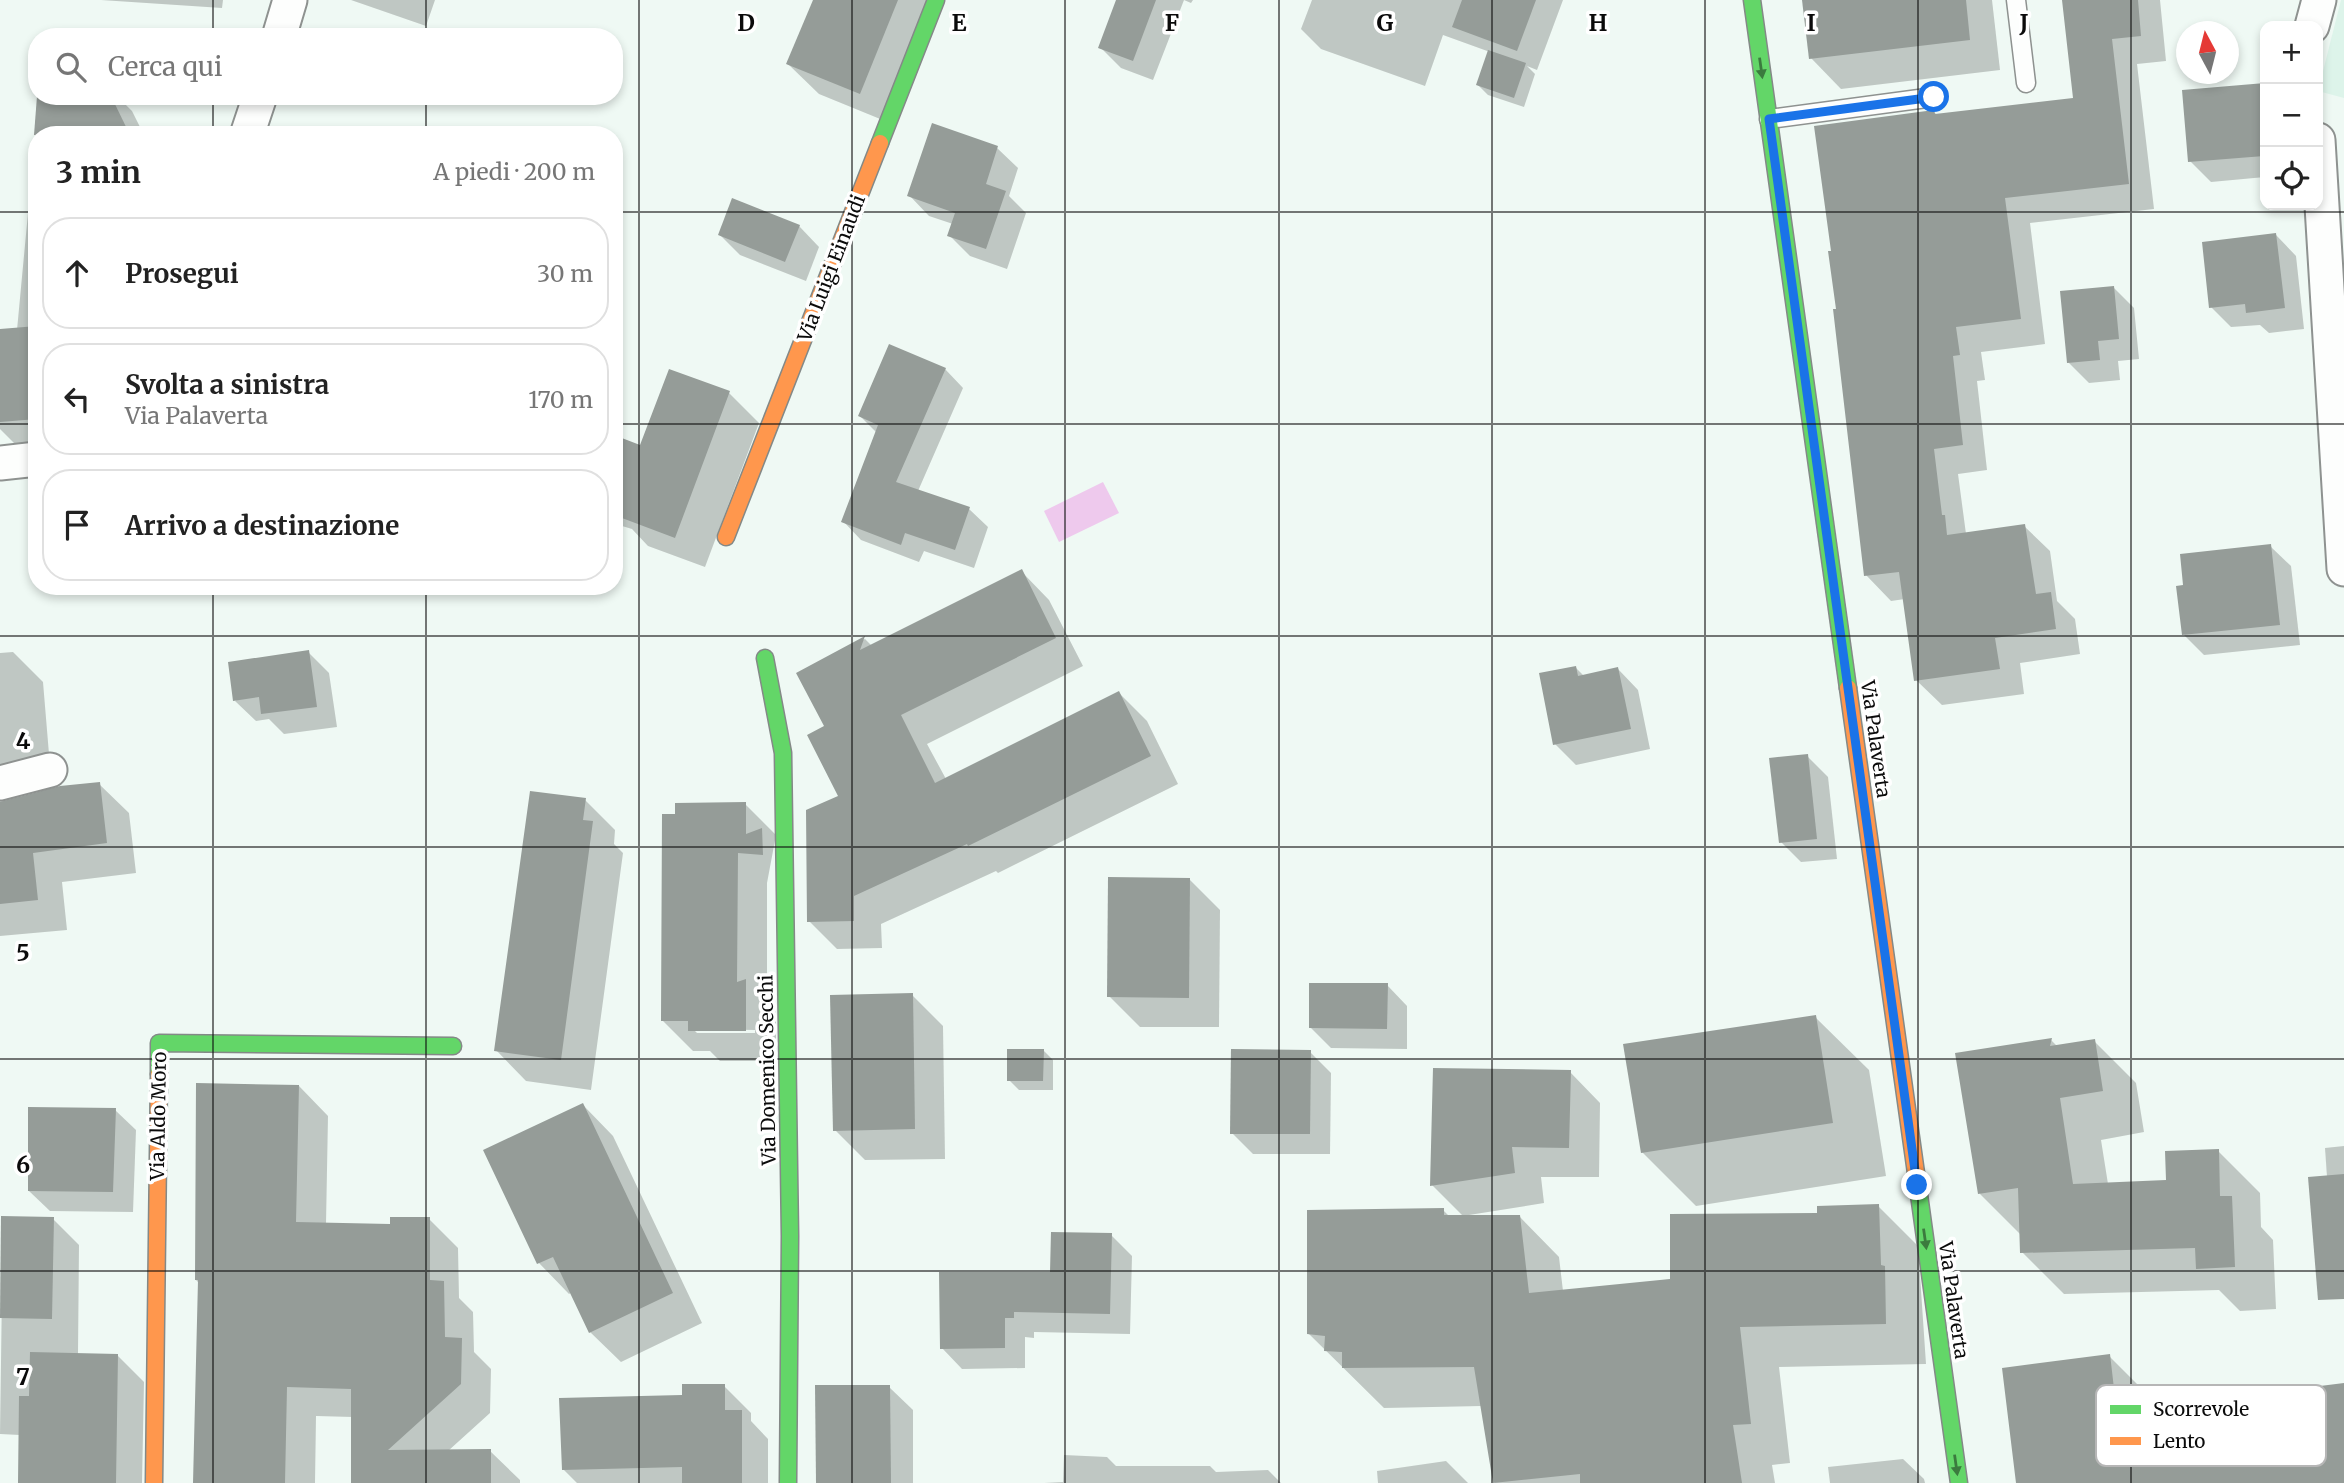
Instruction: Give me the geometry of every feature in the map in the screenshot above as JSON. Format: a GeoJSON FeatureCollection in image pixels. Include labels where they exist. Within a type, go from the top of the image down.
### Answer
{"type":"FeatureCollection","features":[{"type":"Feature","properties":{"kind":"street"},"geometry":{"type":"LineString","coordinates":[[282,28],[290,0]]}},
{"type":"Feature","properties":{"kind":"street","name":"Via Luigi Einaudi"},"geometry":{"type":"LineString","coordinates":[[726,537],[936,0]]}},
{"type":"Feature","properties":{"kind":"street","name":"Via Palaverta"},"geometry":{"type":"LineString","coordinates":[[1752,0],[1959,1483]]}},
{"type":"Feature","properties":{"kind":"street"},"geometry":{"type":"LineString","coordinates":[[2313,21],[2319,0]]}},
{"type":"Feature","properties":{"kind":"street"},"geometry":{"type":"LineString","coordinates":[[250,126],[257,105]]}},
{"type":"Feature","properties":{"kind":"street"},"geometry":{"type":"LineString","coordinates":[[2318,147],[2344,569]]}},
{"type":"Feature","properties":{"kind":"street"},"geometry":{"type":"LineString","coordinates":[[0,463],[28,460]]}},
{"type":"Feature","properties":{"kind":"street","name":"Via Domenico Secchi"},"geometry":{"type":"LineString","coordinates":[[765,658],[783,753],[790,1236],[788,1483]]}},
{"type":"Feature","properties":{"kind":"street"},"geometry":{"type":"LineString","coordinates":[[0,783],[50,770]]}},
{"type":"Feature","properties":{"kind":"street","name":"Via Aldo Moro"},"geometry":{"type":"LineString","coordinates":[[153,1483],[159,1043],[453,1046]]}},
{"type":"Feature","properties":{"kind":"lane"},"geometry":{"type":"LineString","coordinates":[[2016,0],[2026,83]]}},
{"type":"Feature","properties":{"kind":"lane"},"geometry":{"type":"LineString","coordinates":[[1769,119],[1934,97]]}},
{"type":"Feature","properties":{"kind":"green space"},"geometry":{"type":"Polygon","coordinates":[[[2341,0],[2344,0],[2344,98],[2323,92],[2323,71],[2341,0]]]}},
{"type":"Feature","properties":{"kind":"shaded area"},"geometry":{"type":"Polygon","coordinates":[[[1103,482],[1119,513],[1059,542],[1044,511],[1103,482]]]}},
{"type":"Feature","properties":{"kind":"building"},"geometry":{"type":"Polygon","coordinates":[[[813,0],[898,0],[860,94],[786,64],[813,0]]]}},
{"type":"Feature","properties":{"kind":"building"},"geometry":{"type":"Polygon","coordinates":[[[1116,0],[1156,0],[1133,61],[1098,48],[1116,0]]]}},
{"type":"Feature","properties":{"kind":"building"},"geometry":{"type":"Polygon","coordinates":[[[1462,0],[1536,0],[1517,51],[1452,27],[1462,0]]]}},
{"type":"Feature","properties":{"kind":"building"},"geometry":{"type":"Polygon","coordinates":[[[1802,0],[1966,0],[1970,40],[1809,59],[1802,0]]]}},
{"type":"Feature","properties":{"kind":"building"},"geometry":{"type":"Polygon","coordinates":[[[2062,0],[2138,0],[2141,36],[2112,39],[2129,184],[2005,198],[2021,319],[1956,327],[1960,355],[1953,356],[1963,445],[1934,449],[1947,535],[2025,524],[2036,594],[2051,592],[2056,629],[1995,638],[2000,669],[1914,681],[1899,572],[1864,576],[1833,309],[1836,309],[1828,251],[1831,251],[1814,126],[1934,110],[1935,114],[2073,98],[2062,0]]]}},
{"type":"Feature","properties":{"kind":"building"},"geometry":{"type":"Polygon","coordinates":[[[1488,50],[1526,63],[1514,98],[1476,85],[1488,50]]]}},
{"type":"Feature","properties":{"kind":"building"},"geometry":{"type":"Polygon","coordinates":[[[2260,83],[2260,156],[2188,162],[2182,90],[2260,83]]]}},
{"type":"Feature","properties":{"kind":"building"},"geometry":{"type":"Polygon","coordinates":[[[36,105],[115,105],[126,126],[35,126],[36,105]]]}},
{"type":"Feature","properties":{"kind":"building"},"geometry":{"type":"Polygon","coordinates":[[[932,123],[998,146],[986,184],[1006,191],[986,249],[947,236],[955,213],[907,196],[932,123]]]}},
{"type":"Feature","properties":{"kind":"building"},"geometry":{"type":"Polygon","coordinates":[[[732,198],[800,225],[785,262],[718,235],[732,198]]]}},
{"type":"Feature","properties":{"kind":"building"},"geometry":{"type":"Polygon","coordinates":[[[2276,233],[2285,308],[2246,313],[2245,304],[2209,308],[2202,242],[2276,233]]]}},
{"type":"Feature","properties":{"kind":"building"},"geometry":{"type":"Polygon","coordinates":[[[2114,286],[2119,339],[2098,341],[2100,360],[2067,363],[2060,291],[2114,286]]]}},
{"type":"Feature","properties":{"kind":"building"},"geometry":{"type":"Polygon","coordinates":[[[28,327],[28,420],[0,422],[0,329],[28,327]]]}},
{"type":"Feature","properties":{"kind":"building"},"geometry":{"type":"Polygon","coordinates":[[[889,344],[946,368],[896,482],[970,507],[955,550],[905,533],[901,545],[841,522],[878,425],[858,416],[889,344]]]}},
{"type":"Feature","properties":{"kind":"building"},"geometry":{"type":"Polygon","coordinates":[[[669,369],[730,391],[675,538],[623,518],[623,438],[640,445],[669,369]]]}},
{"type":"Feature","properties":{"kind":"building"},"geometry":{"type":"Polygon","coordinates":[[[2271,544],[2280,625],[2182,635],[2176,586],[2183,585],[2180,554],[2271,544]]]}},
{"type":"Feature","properties":{"kind":"building"},"geometry":{"type":"Polygon","coordinates":[[[1022,569],[1056,638],[901,715],[935,783],[1119,691],[1151,756],[968,846],[967,844],[854,896],[854,921],[807,922],[806,810],[838,796],[807,735],[824,726],[796,673],[865,636],[860,650],[1022,569]]]}},
{"type":"Feature","properties":{"kind":"building"},"geometry":{"type":"Polygon","coordinates":[[[309,650],[317,707],[261,714],[259,697],[233,701],[228,662],[309,650]]]}},
{"type":"Feature","properties":{"kind":"building"},"geometry":{"type":"Polygon","coordinates":[[[1576,666],[1578,676],[1618,667],[1631,729],[1553,745],[1539,673],[1576,666]]]}},
{"type":"Feature","properties":{"kind":"building"},"geometry":{"type":"Polygon","coordinates":[[[1808,754],[1817,839],[1779,843],[1769,758],[1808,754]]]}},
{"type":"Feature","properties":{"kind":"building"},"geometry":{"type":"Polygon","coordinates":[[[100,782],[107,843],[33,853],[38,900],[0,904],[0,802],[60,786],[100,782]]]}},
{"type":"Feature","properties":{"kind":"building"},"geometry":{"type":"Polygon","coordinates":[[[530,791],[586,798],[583,820],[593,821],[561,1060],[494,1051],[530,791]]]}},
{"type":"Feature","properties":{"kind":"building"},"geometry":{"type":"Polygon","coordinates":[[[746,802],[746,834],[762,828],[763,855],[738,853],[737,982],[746,979],[746,1031],[688,1031],[688,1021],[661,1021],[662,814],[675,814],[675,803],[746,802]]]}},
{"type":"Feature","properties":{"kind":"building"},"geometry":{"type":"Polygon","coordinates":[[[1108,877],[1190,878],[1189,998],[1107,997],[1108,877]]]}},
{"type":"Feature","properties":{"kind":"building"},"geometry":{"type":"Polygon","coordinates":[[[1309,983],[1388,983],[1387,1029],[1309,1028],[1309,983]]]}},
{"type":"Feature","properties":{"kind":"building"},"geometry":{"type":"Polygon","coordinates":[[[913,993],[915,1129],[833,1131],[830,995],[913,993]]]}},
{"type":"Feature","properties":{"kind":"building"},"geometry":{"type":"Polygon","coordinates":[[[1816,1015],[1833,1123],[1641,1153],[1623,1044],[1816,1015]]]}},
{"type":"Feature","properties":{"kind":"building"},"geometry":{"type":"Polygon","coordinates":[[[2052,1038],[2050,1046],[2095,1039],[2103,1091],[2060,1098],[2073,1184],[2166,1180],[2165,1151],[2219,1149],[2220,1196],[2232,1196],[2235,1267],[2196,1269],[2195,1248],[2020,1253],[2018,1188],[1978,1194],[1955,1053],[2052,1038]]]}},
{"type":"Feature","properties":{"kind":"building"},"geometry":{"type":"Polygon","coordinates":[[[1007,1049],[1044,1049],[1043,1081],[1007,1081],[1007,1049]]]}},
{"type":"Feature","properties":{"kind":"building"},"geometry":{"type":"Polygon","coordinates":[[[1231,1049],[1311,1050],[1310,1134],[1230,1134],[1231,1049]]]}},
{"type":"Feature","properties":{"kind":"building"},"geometry":{"type":"Polygon","coordinates":[[[1433,1068],[1571,1070],[1569,1148],[1512,1147],[1515,1173],[1430,1186],[1433,1068]]]}},
{"type":"Feature","properties":{"kind":"building"},"geometry":{"type":"Polygon","coordinates":[[[196,1083],[299,1085],[296,1222],[390,1224],[390,1217],[430,1217],[430,1280],[444,1281],[445,1337],[462,1338],[461,1384],[388,1450],[491,1449],[491,1483],[351,1483],[351,1389],[287,1387],[285,1483],[193,1483],[198,1280],[195,1280],[196,1083]]]}},
{"type":"Feature","properties":{"kind":"building"},"geometry":{"type":"Polygon","coordinates":[[[583,1103],[673,1293],[589,1333],[553,1257],[537,1264],[483,1150],[583,1103]]]}},
{"type":"Feature","properties":{"kind":"building"},"geometry":{"type":"Polygon","coordinates":[[[28,1107],[116,1108],[113,1192],[28,1191],[28,1107]]]}},
{"type":"Feature","properties":{"kind":"building"},"geometry":{"type":"Polygon","coordinates":[[[2344,1174],[2344,1299],[2318,1300],[2308,1177],[2344,1174]]]}},
{"type":"Feature","properties":{"kind":"building"},"geometry":{"type":"Polygon","coordinates":[[[1879,1204],[1881,1265],[1885,1266],[1886,1324],[1740,1327],[1751,1424],[1733,1425],[1742,1483],[1580,1483],[1580,1474],[1493,1483],[1474,1367],[1342,1368],[1342,1352],[1324,1351],[1325,1336],[1307,1334],[1307,1210],[1444,1208],[1444,1215],[1520,1215],[1529,1293],[1670,1279],[1670,1214],[1817,1213],[1817,1206],[1879,1204]]]}},
{"type":"Feature","properties":{"kind":"building"},"geometry":{"type":"Polygon","coordinates":[[[1,1216],[54,1217],[52,1319],[0,1318],[1,1216]]]}},
{"type":"Feature","properties":{"kind":"building"},"geometry":{"type":"Polygon","coordinates":[[[1051,1232],[1112,1233],[1110,1314],[1014,1312],[1014,1318],[1005,1318],[1005,1348],[940,1349],[939,1272],[1050,1272],[1051,1232]]]}},
{"type":"Feature","properties":{"kind":"building"},"geometry":{"type":"Polygon","coordinates":[[[30,1352],[118,1354],[116,1483],[18,1483],[19,1396],[29,1396],[30,1352]]]}},
{"type":"Feature","properties":{"kind":"building"},"geometry":{"type":"Polygon","coordinates":[[[2110,1354],[2114,1385],[2096,1385],[2096,1466],[2326,1466],[2326,1385],[2344,1383],[2344,1483],[2016,1483],[2002,1368],[2110,1354]]]}},
{"type":"Feature","properties":{"kind":"building"},"geometry":{"type":"Polygon","coordinates":[[[682,1384],[725,1384],[725,1410],[742,1410],[742,1483],[682,1483],[682,1467],[562,1470],[559,1398],[682,1395],[682,1384]]]}},
{"type":"Feature","properties":{"kind":"building"},"geometry":{"type":"Polygon","coordinates":[[[815,1385],[890,1385],[891,1483],[816,1483],[815,1385]]]}},
{"type":"Feature","properties":{"kind":"traffic: fast"},"geometry":{"type":"LineString","coordinates":[[880,143],[936,0]]}},
{"type":"Feature","properties":{"kind":"traffic: fast"},"geometry":{"type":"LineString","coordinates":[[1752,0],[1848,688]]}},
{"type":"Feature","properties":{"kind":"traffic: fast"},"geometry":{"type":"LineString","coordinates":[[765,658],[783,753],[790,1236],[788,1483]]}},
{"type":"Feature","properties":{"kind":"traffic: fast"},"geometry":{"type":"LineString","coordinates":[[159,1074],[159,1043],[453,1046]]}},
{"type":"Feature","properties":{"kind":"traffic: fast"},"geometry":{"type":"LineString","coordinates":[[1916,1173],[1959,1483]]}},
{"type":"Feature","properties":{"kind":"traffic: slow"},"geometry":{"type":"LineString","coordinates":[[726,537],[880,143]]}},
{"type":"Feature","properties":{"kind":"traffic: slow"},"geometry":{"type":"LineString","coordinates":[[1848,688],[1916,1173]]}},
{"type":"Feature","properties":{"kind":"traffic: slow"},"geometry":{"type":"LineString","coordinates":[[154,1483],[159,1074]]}},
{"type":"Feature","properties":{"kind":"route"},"geometry":{"type":"LineString","coordinates":[[1917,1185],[1769,119],[1934,97]]}}]}
